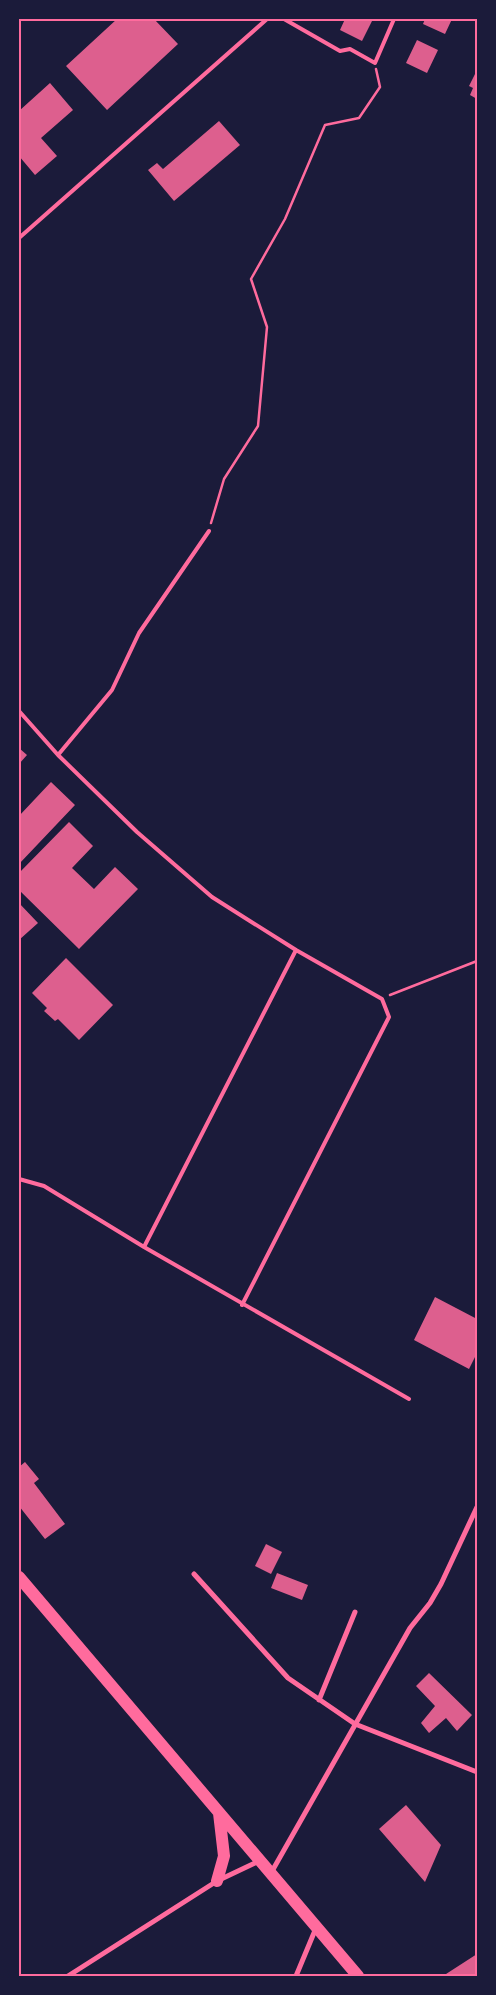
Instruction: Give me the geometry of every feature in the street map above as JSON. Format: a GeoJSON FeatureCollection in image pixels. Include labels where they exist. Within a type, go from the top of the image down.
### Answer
{"type":"FeatureCollection","features":[{"type":"Feature","properties":{"kind":"main road"},"geometry":{"type":"LineString","coordinates":[[19,1577],[358,1976]]}},
{"type":"Feature","properties":{"kind":"main road"},"geometry":{"type":"LineString","coordinates":[[217,1881],[224,1856],[218,1811]]}},
{"type":"Feature","properties":{"kind":"street"},"geometry":{"type":"LineString","coordinates":[[270,1873],[410,1628],[430,1603],[441,1584],[477,1507]]}},
{"type":"Feature","properties":{"kind":"street"},"geometry":{"type":"LineString","coordinates":[[194,1574],[288,1678],[319,1700],[355,1724],[477,1772]]}},
{"type":"Feature","properties":{"kind":"street"},"geometry":{"type":"LineString","coordinates":[[319,1700],[355,1612]]}},
{"type":"Feature","properties":{"kind":"street"},"geometry":{"type":"LineString","coordinates":[[68,1976],[217,1881],[260,1861]]}},
{"type":"Feature","properties":{"kind":"street"},"geometry":{"type":"LineString","coordinates":[[296,1976],[316,1927]]}},
{"type":"Feature","properties":{"kind":"lane"},"geometry":{"type":"LineString","coordinates":[[19,238],[267,19]]}},
{"type":"Feature","properties":{"kind":"lane"},"geometry":{"type":"LineString","coordinates":[[284,19],[340,51],[350,49],[375,63],[394,19]]}},
{"type":"Feature","properties":{"kind":"lane"},"geometry":{"type":"LineString","coordinates":[[58,755],[112,690],[139,633],[209,531]]}},
{"type":"Feature","properties":{"kind":"lane"},"geometry":{"type":"LineString","coordinates":[[19,711],[58,755],[138,832],[212,898],[296,950],[382,998],[389,1017],[242,1305]]}},
{"type":"Feature","properties":{"kind":"lane"},"geometry":{"type":"LineString","coordinates":[[144,1247],[296,950]]}},
{"type":"Feature","properties":{"kind":"lane"},"geometry":{"type":"LineString","coordinates":[[19,1179],[44,1186],[242,1305],[408,1399]]}},
{"type":"Feature","properties":{"kind":"path"},"geometry":{"type":"LineString","coordinates":[[209,531],[224,478],[258,426],[267,327],[251,279],[285,219],[325,125],[359,118],[380,88],[375,63]]}},
{"type":"Feature","properties":{"kind":"path"},"geometry":{"type":"LineString","coordinates":[[382,998],[477,961]]}},
{"type":"Feature","properties":{"kind":"building"},"geometry":{"type":"Polygon","coordinates":[[[117,19],[154,19],[178,44],[107,110],[66,66],[117,19]]]}},
{"type":"Feature","properties":{"kind":"building"},"geometry":{"type":"Polygon","coordinates":[[[345,19],[373,19],[362,41],[340,30],[345,19]]]}},
{"type":"Feature","properties":{"kind":"building"},"geometry":{"type":"Polygon","coordinates":[[[425,19],[452,19],[445,34],[423,24],[425,19]]]}},
{"type":"Feature","properties":{"kind":"building"},"geometry":{"type":"Polygon","coordinates":[[[417,40],[438,50],[427,73],[406,63],[417,40]]]}},
{"type":"Feature","properties":{"kind":"building"},"geometry":{"type":"Polygon","coordinates":[[[475,74],[477,75],[477,99],[470,95],[473,88],[469,86],[475,74]]]}},
{"type":"Feature","properties":{"kind":"building"},"geometry":{"type":"Polygon","coordinates":[[[50,83],[73,110],[41,138],[57,156],[35,175],[19,156],[19,111],[50,83]]]}},
{"type":"Feature","properties":{"kind":"building"},"geometry":{"type":"Polygon","coordinates":[[[219,121],[240,145],[174,201],[148,170],[157,163],[163,169],[219,121]]]}},
{"type":"Feature","properties":{"kind":"building"},"geometry":{"type":"Polygon","coordinates":[[[19,748],[27,755],[19,764],[19,748]]]}},
{"type":"Feature","properties":{"kind":"building"},"geometry":{"type":"Polygon","coordinates":[[[51,782],[75,805],[19,864],[19,816],[51,782]]]}},
{"type":"Feature","properties":{"kind":"building"},"geometry":{"type":"Polygon","coordinates":[[[69,822],[93,846],[72,868],[94,889],[115,867],[138,889],[79,949],[19,890],[19,873],[69,822]]]}},
{"type":"Feature","properties":{"kind":"building"},"geometry":{"type":"Polygon","coordinates":[[[19,903],[38,923],[19,940],[19,903]]]}},
{"type":"Feature","properties":{"kind":"building"},"geometry":{"type":"Polygon","coordinates":[[[66,958],[113,1005],[79,1040],[58,1019],[55,1021],[44,1011],[47,1008],[32,993],[66,958]]]}},
{"type":"Feature","properties":{"kind":"building"},"geometry":{"type":"Polygon","coordinates":[[[435,1297],[477,1319],[477,1353],[469,1369],[414,1340],[435,1297]]]}},
{"type":"Feature","properties":{"kind":"building"},"geometry":{"type":"Polygon","coordinates":[[[25,1462],[39,1479],[34,1483],[65,1524],[45,1539],[19,1506],[19,1495],[21,1493],[19,1490],[19,1467],[25,1462]]]}},
{"type":"Feature","properties":{"kind":"building"},"geometry":{"type":"Polygon","coordinates":[[[266,1544],[282,1552],[271,1574],[255,1566],[266,1544]]]}},
{"type":"Feature","properties":{"kind":"building"},"geometry":{"type":"Polygon","coordinates":[[[277,1573],[308,1585],[302,1600],[271,1588],[277,1573]]]}},
{"type":"Feature","properties":{"kind":"building"},"geometry":{"type":"Polygon","coordinates":[[[429,1673],[472,1715],[457,1731],[446,1718],[429,1733],[421,1723],[435,1706],[416,1686],[429,1673]]]}},
{"type":"Feature","properties":{"kind":"building"},"geometry":{"type":"Polygon","coordinates":[[[406,1805],[441,1845],[425,1882],[379,1829],[406,1805]]]}},
{"type":"Feature","properties":{"kind":"building"},"geometry":{"type":"Polygon","coordinates":[[[477,1954],[477,1976],[447,1976],[446,1974],[477,1954]]]}}]}
